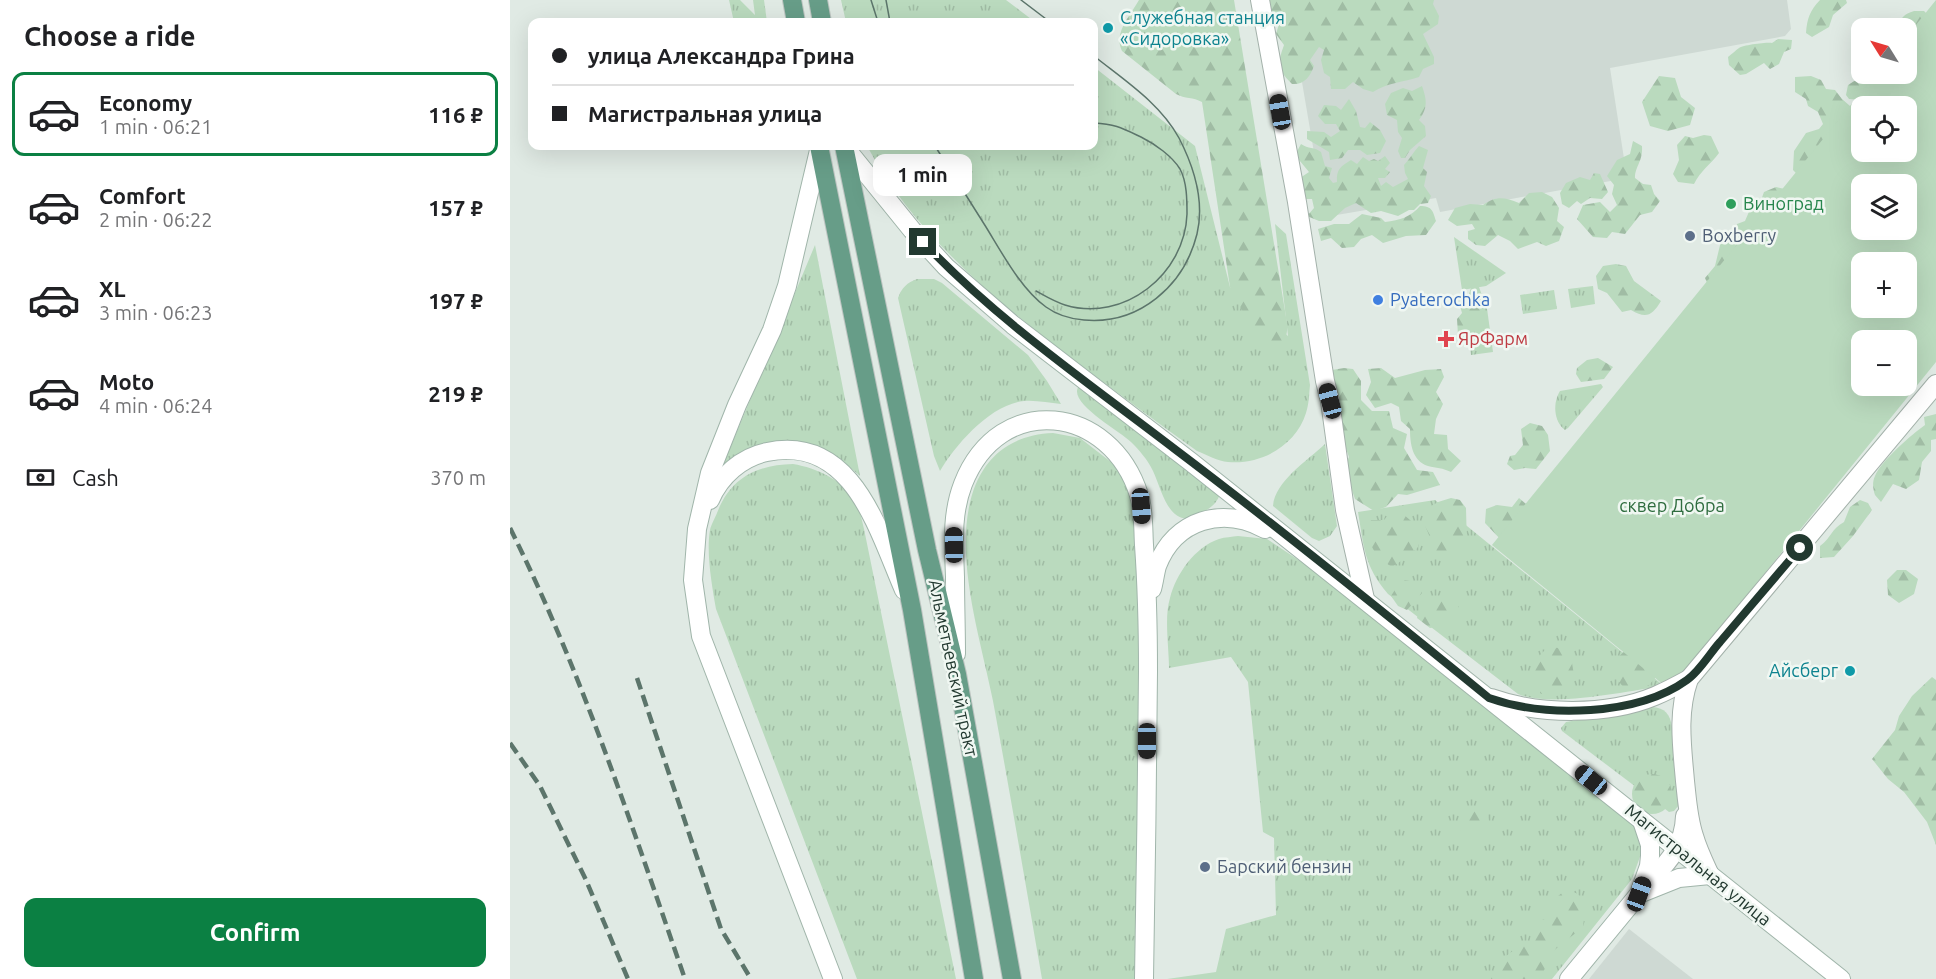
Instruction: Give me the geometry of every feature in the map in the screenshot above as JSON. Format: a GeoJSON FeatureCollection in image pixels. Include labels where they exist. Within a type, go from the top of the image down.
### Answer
{"type":"FeatureCollection","features":[{"type":"Feature","properties":{"kind":"main road"},"geometry":{"type":"LineString","coordinates":[[792,0],[795,18]]}},
{"type":"Feature","properties":{"kind":"main road"},"geometry":{"type":"LineString","coordinates":[[818,0],[821,18]]}},
{"type":"Feature","properties":{"kind":"main road"},"geometry":{"type":"LineString","coordinates":[[1260,0],[1297,202],[1330,401],[1345,510],[1365,599]]}},
{"type":"Feature","properties":{"kind":"main road"},"geometry":{"type":"LineString","coordinates":[[818,150],[787,286],[772,330],[710,473],[697,529],[693,580],[701,636],[833,979]]}},
{"type":"Feature","properties":{"kind":"main road","name":"Альметьевский тракт"},"geometry":{"type":"LineString","coordinates":[[820,150],[912,610],[974,979]]}},
{"type":"Feature","properties":{"kind":"main road","name":"Альметьевский тракт"},"geometry":{"type":"LineString","coordinates":[[845,150],[927,550],[957,674],[1012,979]]}},
{"type":"Feature","properties":{"kind":"main road","name":"Магистральная улица"},"geometry":{"type":"LineString","coordinates":[[847,150],[912,230],[963,281],[1013,325],[1304,550],[1841,979]]}},
{"type":"Feature","properties":{"kind":"main road"},"geometry":{"type":"LineString","coordinates":[[1639,894],[1678,878],[1710,875],[1693,833],[1686,792],[1680,733],[1683,694],[1689,679],[1936,384]]}},
{"type":"Feature","properties":{"kind":"main road"},"geometry":{"type":"LineString","coordinates":[[957,674],[953,524],[959,496],[969,471],[985,447],[999,434],[1028,421],[1058,420],[1086,429],[1124,464],[1137,489],[1141,506],[1148,610],[1144,979]]}},
{"type":"Feature","properties":{"kind":"main road"},"geometry":{"type":"LineString","coordinates":[[697,529],[713,493],[723,479],[741,463],[760,453],[775,450],[790,450],[816,456],[846,475],[865,500],[912,610]]}},
{"type":"Feature","properties":{"kind":"main road"},"geometry":{"type":"LineString","coordinates":[[1148,610],[1157,567],[1163,555],[1172,542],[1199,521],[1224,516],[1252,521],[1304,550]]}},
{"type":"Feature","properties":{"kind":"main road"},"geometry":{"type":"LineString","coordinates":[[1489,698],[1511,706],[1535,710],[1588,710],[1633,703],[1655,696],[1689,679]]}},
{"type":"Feature","properties":{"kind":"main road"},"geometry":{"type":"LineString","coordinates":[[1569,979],[1678,849],[1685,831],[1686,792]]}},
{"type":"Feature","properties":{"kind":"main road"},"geometry":{"type":"LineString","coordinates":[[1639,894],[1649,866],[1650,856],[1650,845],[1642,821]]}},
{"type":"Feature","properties":{"kind":"shaded area"},"geometry":{"type":"Polygon","coordinates":[[[1288,0],[1787,0],[1791,29],[1785,36],[1610,68],[1627,178],[1440,212],[1436,198],[1325,217],[1288,0]]]}},
{"type":"Feature","properties":{"kind":"shaded area"},"geometry":{"type":"Polygon","coordinates":[[[1629,929],[1693,979],[1589,979],[1629,929]]]}},
{"type":"Feature","properties":{"kind":"green space"},"geometry":{"type":"Polygon","coordinates":[[[729,0],[740,0],[755,15],[753,0],[764,0],[766,18],[733,18],[729,0]]]}},
{"type":"Feature","properties":{"kind":"green space"},"geometry":{"type":"Polygon","coordinates":[[[841,0],[1006,0],[1030,18],[845,18],[841,0]]]}},
{"type":"Feature","properties":{"kind":"green space"},"geometry":{"type":"Polygon","coordinates":[[[1139,0],[1234,0],[1287,323],[1284,341],[1269,350],[1260,345],[1230,287],[1202,102],[1176,94],[1122,51],[1121,31],[1139,0]]]}},
{"type":"Feature","properties":{"kind":"green space"},"geometry":{"type":"Polygon","coordinates":[[[1269,0],[1434,0],[1433,4],[1439,16],[1438,24],[1423,34],[1434,57],[1434,64],[1423,69],[1419,77],[1373,92],[1353,82],[1345,89],[1331,89],[1330,77],[1324,73],[1321,60],[1324,50],[1319,47],[1310,60],[1314,66],[1308,77],[1303,82],[1292,84],[1281,70],[1280,57],[1284,45],[1276,34],[1280,21],[1269,8],[1269,0]]]}},
{"type":"Feature","properties":{"kind":"green space"},"geometry":{"type":"Polygon","coordinates":[[[1820,0],[1846,0],[1847,3],[1833,15],[1829,27],[1812,37],[1806,33],[1807,23],[1811,11],[1820,0]]]}},
{"type":"Feature","properties":{"kind":"green space","name":"сквер Добра"},"geometry":{"type":"Polygon","coordinates":[[[1936,0],[1936,362],[1917,385],[1917,330],[1851,330],[1851,396],[1908,396],[1679,679],[1665,686],[1492,545],[1851,105],[1851,162],[1917,162],[1917,96],[1858,96],[1868,84],[1917,84],[1917,24],[1936,0]]]}},
{"type":"Feature","properties":{"kind":"green space"},"geometry":{"type":"Polygon","coordinates":[[[1914,11],[1924,11],[1936,23],[1936,65],[1917,76],[1917,18],[1902,18],[1914,11]]]}},
{"type":"Feature","properties":{"kind":"green space"},"geometry":{"type":"Polygon","coordinates":[[[1778,39],[1792,40],[1791,49],[1784,52],[1779,64],[1770,69],[1764,63],[1740,75],[1729,65],[1728,57],[1739,48],[1772,43],[1778,39]]]}},
{"type":"Feature","properties":{"kind":"green space"},"geometry":{"type":"Polygon","coordinates":[[[1098,70],[1195,146],[1230,287],[1288,336],[1275,224],[1286,234],[1310,385],[1308,406],[1301,424],[1294,435],[1276,451],[1253,460],[1228,462],[1197,451],[1052,343],[992,294],[935,240],[887,179],[869,150],[1098,150],[1098,70]]]}},
{"type":"Feature","properties":{"kind":"green space"},"geometry":{"type":"Polygon","coordinates":[[[1659,76],[1675,78],[1681,97],[1695,108],[1690,125],[1668,131],[1650,126],[1642,102],[1659,76]]]}},
{"type":"Feature","properties":{"kind":"green space"},"geometry":{"type":"Polygon","coordinates":[[[1811,76],[1821,80],[1826,89],[1835,90],[1851,107],[1851,121],[1802,179],[1793,170],[1794,151],[1806,133],[1819,129],[1823,124],[1818,112],[1808,106],[1806,99],[1795,92],[1795,77],[1811,76]]]}},
{"type":"Feature","properties":{"kind":"green space"},"geometry":{"type":"Polygon","coordinates":[[[1851,83],[1903,84],[1882,96],[1851,96],[1851,99],[1846,95],[1848,85],[1851,83]]]}},
{"type":"Feature","properties":{"kind":"green space"},"geometry":{"type":"Polygon","coordinates":[[[1422,86],[1426,104],[1419,120],[1425,126],[1426,136],[1410,150],[1405,158],[1401,158],[1398,151],[1402,138],[1398,132],[1397,120],[1387,115],[1385,104],[1391,93],[1403,88],[1412,91],[1422,86]]]}},
{"type":"Feature","properties":{"kind":"green space"},"geometry":{"type":"Polygon","coordinates":[[[1349,99],[1356,111],[1360,127],[1365,128],[1370,122],[1380,130],[1386,141],[1380,153],[1367,155],[1360,150],[1348,150],[1342,158],[1330,160],[1329,152],[1307,139],[1307,131],[1324,132],[1331,137],[1340,131],[1336,124],[1325,124],[1318,116],[1324,105],[1336,106],[1341,110],[1349,99]]]}},
{"type":"Feature","properties":{"kind":"green space"},"geometry":{"type":"Polygon","coordinates":[[[1685,136],[1693,138],[1711,136],[1719,153],[1694,184],[1678,182],[1673,174],[1679,160],[1677,145],[1685,136]]]}},
{"type":"Feature","properties":{"kind":"green space"},"geometry":{"type":"Polygon","coordinates":[[[1633,141],[1642,146],[1635,178],[1643,184],[1651,185],[1660,201],[1652,212],[1640,215],[1625,234],[1612,232],[1607,238],[1593,237],[1577,219],[1583,205],[1600,202],[1610,212],[1617,205],[1612,194],[1614,185],[1607,176],[1617,160],[1630,154],[1633,141]]]}},
{"type":"Feature","properties":{"kind":"green space"},"geometry":{"type":"Polygon","coordinates":[[[1301,144],[1321,152],[1325,166],[1332,168],[1329,178],[1333,183],[1337,182],[1340,168],[1351,160],[1357,164],[1363,157],[1369,161],[1374,159],[1378,161],[1385,156],[1390,163],[1385,169],[1390,172],[1385,178],[1378,178],[1381,186],[1386,182],[1393,187],[1408,179],[1404,165],[1419,146],[1428,150],[1423,168],[1427,172],[1424,186],[1431,196],[1428,203],[1420,204],[1414,210],[1398,216],[1381,211],[1371,213],[1356,203],[1345,208],[1331,221],[1319,221],[1307,216],[1314,208],[1312,199],[1304,199],[1300,178],[1309,172],[1295,155],[1301,144]]]}},
{"type":"Feature","properties":{"kind":"green space"},"geometry":{"type":"Polygon","coordinates":[[[1594,173],[1600,174],[1608,192],[1602,199],[1590,198],[1581,204],[1577,201],[1569,208],[1562,204],[1560,193],[1566,183],[1580,177],[1590,180],[1594,173]]]}},
{"type":"Feature","properties":{"kind":"green space"},"geometry":{"type":"Polygon","coordinates":[[[1776,187],[1789,190],[1710,290],[1705,278],[1715,266],[1721,241],[1735,235],[1737,224],[1745,221],[1751,207],[1760,203],[1764,192],[1776,187]]]}},
{"type":"Feature","properties":{"kind":"green space"},"geometry":{"type":"Polygon","coordinates":[[[1542,192],[1552,197],[1559,208],[1557,221],[1564,227],[1559,241],[1546,246],[1537,242],[1518,249],[1510,241],[1498,235],[1485,246],[1476,245],[1468,239],[1468,231],[1475,229],[1472,224],[1457,226],[1448,220],[1455,208],[1470,204],[1483,205],[1500,198],[1519,203],[1529,193],[1542,192]]]}},
{"type":"Feature","properties":{"kind":"green space"},"geometry":{"type":"Polygon","coordinates":[[[1420,206],[1431,210],[1436,221],[1426,235],[1406,236],[1383,243],[1372,235],[1361,239],[1354,247],[1342,248],[1331,238],[1321,241],[1318,229],[1334,224],[1349,224],[1362,214],[1381,218],[1385,222],[1396,220],[1409,215],[1420,206]]]}},
{"type":"Feature","properties":{"kind":"green space"},"geometry":{"type":"Polygon","coordinates":[[[1454,237],[1506,273],[1486,286],[1462,290],[1454,237]]]}},
{"type":"Feature","properties":{"kind":"green space"},"geometry":{"type":"Polygon","coordinates":[[[815,245],[860,476],[830,453],[812,445],[794,442],[769,450],[720,472],[815,245]]]}},
{"type":"Feature","properties":{"kind":"green space"},"geometry":{"type":"Polygon","coordinates":[[[1616,264],[1626,266],[1634,281],[1661,301],[1652,313],[1645,315],[1631,310],[1622,312],[1607,293],[1598,289],[1596,276],[1603,266],[1616,264]]]}},
{"type":"Feature","properties":{"kind":"green space"},"geometry":{"type":"Polygon","coordinates":[[[917,279],[934,279],[942,283],[1028,355],[1061,404],[1024,401],[999,409],[965,438],[940,471],[934,456],[898,298],[905,286],[917,279]]]}},
{"type":"Feature","properties":{"kind":"green space"},"geometry":{"type":"Polygon","coordinates":[[[1472,285],[1479,287],[1484,301],[1486,341],[1476,348],[1458,335],[1457,319],[1462,313],[1460,306],[1467,300],[1472,285]]]}},
{"type":"Feature","properties":{"kind":"green space"},"geometry":{"type":"Polygon","coordinates":[[[1593,286],[1595,304],[1571,308],[1568,289],[1593,286]]]}},
{"type":"Feature","properties":{"kind":"green space"},"geometry":{"type":"Polygon","coordinates":[[[1554,290],[1557,309],[1523,314],[1520,295],[1554,290]]]}},
{"type":"Feature","properties":{"kind":"green space"},"geometry":{"type":"Polygon","coordinates":[[[1485,294],[1493,352],[1471,355],[1464,297],[1485,294]]]}},
{"type":"Feature","properties":{"kind":"green space"},"geometry":{"type":"Polygon","coordinates":[[[1598,358],[1613,367],[1604,379],[1581,382],[1576,374],[1577,368],[1587,360],[1598,358]]]}},
{"type":"Feature","properties":{"kind":"green space"},"geometry":{"type":"Polygon","coordinates":[[[1381,368],[1395,378],[1425,370],[1441,369],[1444,377],[1436,392],[1443,404],[1436,419],[1434,434],[1447,435],[1448,449],[1461,461],[1451,472],[1428,466],[1418,460],[1411,446],[1410,429],[1401,421],[1399,407],[1391,403],[1375,408],[1366,395],[1371,382],[1368,369],[1381,368]]]}},
{"type":"Feature","properties":{"kind":"green space"},"geometry":{"type":"Polygon","coordinates":[[[1353,369],[1361,381],[1361,400],[1372,411],[1389,411],[1393,428],[1407,434],[1404,448],[1417,470],[1433,472],[1440,485],[1407,495],[1398,494],[1386,507],[1374,511],[1355,499],[1344,467],[1349,457],[1336,408],[1337,390],[1332,370],[1353,369]]]}},
{"type":"Feature","properties":{"kind":"green space"},"geometry":{"type":"Polygon","coordinates":[[[1601,384],[1603,387],[1565,430],[1558,422],[1555,411],[1560,391],[1601,384]]]}},
{"type":"Feature","properties":{"kind":"green space"},"geometry":{"type":"Polygon","coordinates":[[[1079,386],[1220,493],[1216,502],[1191,518],[1182,518],[1175,514],[1164,498],[1146,459],[1131,442],[1087,408],[1077,393],[1079,386]]]}},
{"type":"Feature","properties":{"kind":"green space"},"geometry":{"type":"Polygon","coordinates":[[[1936,414],[1936,439],[1931,440],[1931,451],[1922,462],[1919,480],[1906,489],[1893,484],[1881,502],[1875,495],[1873,486],[1878,470],[1897,448],[1925,425],[1924,417],[1936,414]]]}},
{"type":"Feature","properties":{"kind":"green space"},"geometry":{"type":"Polygon","coordinates":[[[1530,423],[1542,426],[1548,435],[1550,451],[1536,469],[1514,470],[1507,464],[1510,456],[1515,455],[1523,445],[1521,429],[1530,423]]]}},
{"type":"Feature","properties":{"kind":"green space"},"geometry":{"type":"Polygon","coordinates":[[[1053,433],[1080,438],[1120,469],[1127,482],[1137,523],[1141,653],[1137,758],[1137,979],[1042,979],[993,701],[968,579],[966,530],[969,507],[979,477],[987,464],[1008,445],[1036,435],[1053,433]]]}},
{"type":"Feature","properties":{"kind":"green space"},"geometry":{"type":"Polygon","coordinates":[[[1325,444],[1337,526],[1330,536],[1319,541],[1312,538],[1273,506],[1279,488],[1301,464],[1325,444]]]}},
{"type":"Feature","properties":{"kind":"green space"},"geometry":{"type":"Polygon","coordinates":[[[793,464],[820,472],[837,481],[851,494],[860,512],[956,979],[857,979],[716,609],[710,570],[709,539],[711,526],[723,501],[730,490],[747,475],[768,467],[793,464]]]}},
{"type":"Feature","properties":{"kind":"green space"},"geometry":{"type":"Polygon","coordinates":[[[1451,498],[1460,500],[1466,508],[1467,546],[1456,556],[1441,555],[1430,547],[1429,535],[1424,523],[1428,508],[1451,498]]]}},
{"type":"Feature","properties":{"kind":"green space"},"geometry":{"type":"Polygon","coordinates":[[[1519,498],[1532,509],[1502,541],[1485,523],[1486,509],[1497,505],[1512,507],[1519,498]]]}},
{"type":"Feature","properties":{"kind":"green space"},"geometry":{"type":"Polygon","coordinates":[[[1435,500],[1664,686],[1569,699],[1532,698],[1518,694],[1388,594],[1374,574],[1366,556],[1358,512],[1435,500]]]}},
{"type":"Feature","properties":{"kind":"green space"},"geometry":{"type":"Polygon","coordinates":[[[1860,500],[1868,503],[1872,510],[1834,557],[1820,558],[1820,546],[1836,527],[1844,522],[1850,507],[1860,500]]]}},
{"type":"Feature","properties":{"kind":"green space"},"geometry":{"type":"Polygon","coordinates":[[[1395,507],[1418,527],[1418,547],[1392,567],[1378,558],[1365,534],[1371,520],[1384,520],[1395,507]]]}},
{"type":"Feature","properties":{"kind":"green space"},"geometry":{"type":"Polygon","coordinates":[[[1238,536],[1267,539],[1303,563],[1630,820],[1638,831],[1642,843],[1641,854],[1632,879],[1552,979],[1167,979],[1216,972],[1226,929],[1276,915],[1274,838],[1263,832],[1248,682],[1231,657],[1169,668],[1167,614],[1177,580],[1202,548],[1219,539],[1238,536]]]}},
{"type":"Feature","properties":{"kind":"green space"},"geometry":{"type":"Polygon","coordinates":[[[1897,570],[1906,570],[1918,579],[1914,594],[1899,603],[1888,595],[1887,580],[1897,570]]]}},
{"type":"Feature","properties":{"kind":"green space"},"geometry":{"type":"Polygon","coordinates":[[[1405,580],[1420,583],[1422,593],[1407,610],[1398,606],[1391,596],[1398,585],[1405,580]]]}},
{"type":"Feature","properties":{"kind":"green space"},"geometry":{"type":"Polygon","coordinates":[[[1441,595],[1458,605],[1460,613],[1446,625],[1430,628],[1417,618],[1421,603],[1441,595]]]}},
{"type":"Feature","properties":{"kind":"green space"},"geometry":{"type":"Polygon","coordinates":[[[1633,643],[1662,670],[1649,685],[1624,688],[1613,674],[1611,664],[1633,643]]]}},
{"type":"Feature","properties":{"kind":"green space"},"geometry":{"type":"Polygon","coordinates":[[[1548,647],[1570,651],[1574,675],[1558,693],[1541,694],[1530,677],[1536,659],[1548,647]]]}},
{"type":"Feature","properties":{"kind":"green space"},"geometry":{"type":"Polygon","coordinates":[[[1932,677],[1936,680],[1936,845],[1927,822],[1904,792],[1888,779],[1872,759],[1895,730],[1899,716],[1912,696],[1932,677]]]}},
{"type":"Feature","properties":{"kind":"green space"},"geometry":{"type":"Polygon","coordinates":[[[1652,707],[1666,712],[1672,727],[1679,805],[1674,811],[1669,812],[1561,728],[1566,722],[1652,707]]]}},
{"type":"Feature","properties":{"kind":"green space"},"geometry":{"type":"Polygon","coordinates":[[[1652,774],[1660,775],[1666,780],[1671,786],[1671,802],[1666,808],[1660,813],[1652,814],[1644,813],[1638,808],[1633,802],[1632,794],[1633,786],[1638,780],[1644,775],[1652,774]]]}},
{"type":"Feature","properties":{"kind":"green space"},"geometry":{"type":"Polygon","coordinates":[[[1474,808],[1485,812],[1489,823],[1485,834],[1474,838],[1463,834],[1459,823],[1463,812],[1474,808]]]}},
{"type":"Feature","properties":{"kind":"green space"},"geometry":{"type":"Polygon","coordinates":[[[1563,892],[1576,893],[1586,902],[1583,927],[1552,952],[1542,975],[1535,979],[1491,979],[1506,956],[1530,943],[1532,921],[1548,919],[1552,901],[1563,892]]]}},
{"type":"Feature","properties":{"kind":"tram line"},"geometry":{"type":"LineString","coordinates":[[871,0],[877,18]]}},
{"type":"Feature","properties":{"kind":"tram line"},"geometry":{"type":"LineString","coordinates":[[886,0],[889,18]]}},
{"type":"Feature","properties":{"kind":"tram line"},"geometry":{"type":"LineString","coordinates":[[1021,0],[1045,18]]}},
{"type":"Feature","properties":{"kind":"tram line"},"geometry":{"type":"LineString","coordinates":[[938,150],[1013,270],[1028,291],[1046,307],[1064,316],[1084,320],[1104,320],[1140,309],[1170,285],[1182,270],[1191,253],[1199,221],[1197,184],[1189,160],[1171,125],[1141,93],[1098,59]]}},
{"type":"Feature","properties":{"kind":"tram line"},"geometry":{"type":"LineString","coordinates":[[1036,291],[1061,304],[1087,309],[1109,307],[1129,300],[1147,289],[1163,274],[1184,236],[1187,214],[1186,191],[1177,164],[1163,151],[1141,137],[1118,127],[1098,123]]}},
{"type":"Feature","properties":{"kind":"railway"},"geometry":{"type":"LineString","coordinates":[[510,528],[560,638],[605,750],[685,979]]}},
{"type":"Feature","properties":{"kind":"railway"},"geometry":{"type":"LineString","coordinates":[[637,678],[721,929],[751,979]]}},
{"type":"Feature","properties":{"kind":"railway"},"geometry":{"type":"LineString","coordinates":[[510,743],[540,786],[586,880],[628,979]]}},
{"type":"Feature","properties":{"kind":"place","name":"Служебная станция «Сидоровка»"},"geometry":{"type":"Point","coordinates":[1108,28]}},
{"type":"Feature","properties":{"kind":"place","name":"Виноград"},"geometry":{"type":"Point","coordinates":[1731,204]}},
{"type":"Feature","properties":{"kind":"place","name":"Boxberry"},"geometry":{"type":"Point","coordinates":[1690,236]}},
{"type":"Feature","properties":{"kind":"place","name":"Pyaterochka"},"geometry":{"type":"Point","coordinates":[1378,300]}},
{"type":"Feature","properties":{"kind":"place","name":"ЯрФарм"},"geometry":{"type":"Point","coordinates":[1446,339]}},
{"type":"Feature","properties":{"kind":"place","name":"Айсберг"},"geometry":{"type":"Point","coordinates":[1850,671]}},
{"type":"Feature","properties":{"kind":"place","name":"Барский бензин"},"geometry":{"type":"Point","coordinates":[1205,867]}},
{"type":"Feature","properties":{"kind":"route"},"geometry":{"type":"LineString","coordinates":[[923,242],[946,267],[1013,325],[1191,462],[1489,698],[1511,706],[1535,710],[1588,710],[1633,703],[1655,696],[1689,679],[1800,548]]}}]}
